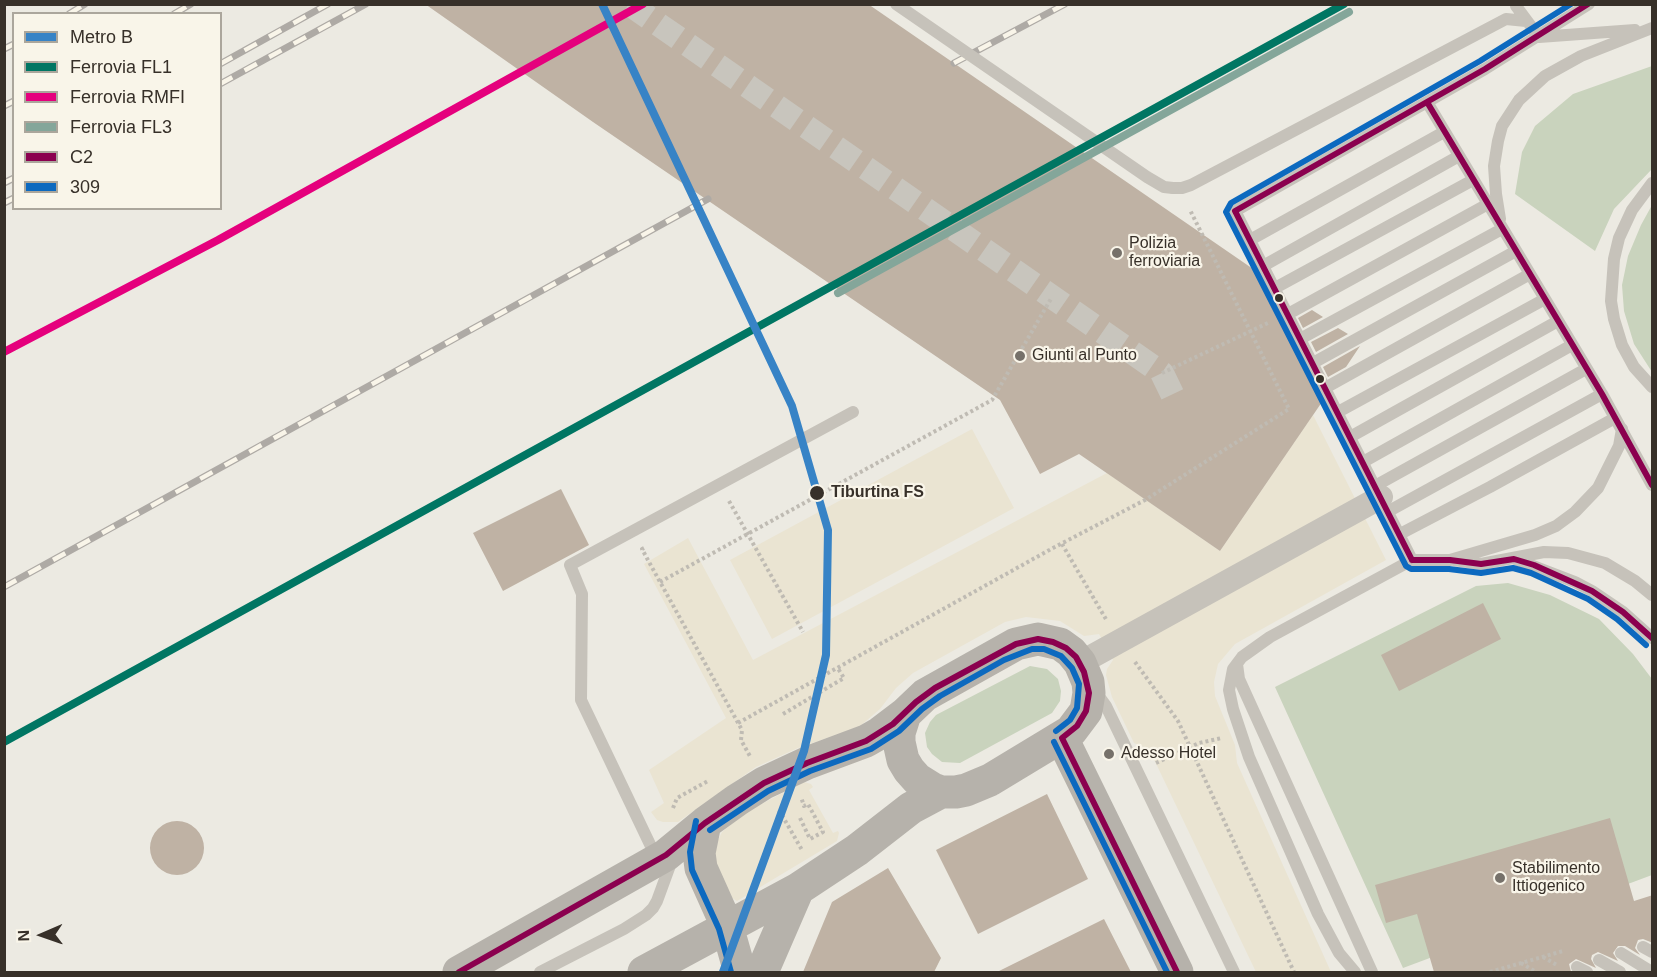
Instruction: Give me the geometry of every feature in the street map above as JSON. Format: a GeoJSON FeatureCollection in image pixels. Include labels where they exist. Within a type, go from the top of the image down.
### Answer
{"type":"FeatureCollection","features":[{"type":"Feature","properties":{"kind":"street"},"geometry":{"type":"LineString","coordinates":[[1084,673],[1382,498]]}},
{"type":"Feature","properties":{"kind":"street"},"geometry":{"type":"LineString","coordinates":[[459,972],[667,854],[736,800],[764,783],[807,763],[866,741],[905,714],[916,702],[935,688],[1000,652],[1024,641],[1038,639],[1060,644],[1071,652],[1084,673],[1089,693],[1086,711],[1077,726],[1062,738],[979,785],[966,790],[941,792],[911,808],[857,850],[798,889],[644,972]]}},
{"type":"Feature","properties":{"kind":"street"},"geometry":{"type":"LineString","coordinates":[[905,714],[898,742],[903,760],[917,780],[941,792]]}},
{"type":"Feature","properties":{"kind":"street"},"geometry":{"type":"LineString","coordinates":[[1062,738],[1178,972]]}},
{"type":"Feature","properties":{"kind":"street"},"geometry":{"type":"LineString","coordinates":[[705,823],[700,840],[699,861],[727,926],[740,972]]}},
{"type":"Feature","properties":{"kind":"street"},"geometry":{"type":"LineString","coordinates":[[762,972],[798,889]]}},
{"type":"Feature","properties":{"kind":"lane"},"geometry":{"type":"LineString","coordinates":[[896,4],[1147,177],[1164,187],[1173,188],[1191,185],[1506,19],[1526,21]]}},
{"type":"Feature","properties":{"kind":"lane"},"geometry":{"type":"LineString","coordinates":[[1412,560],[1234,211],[1539,37],[1589,4]]}},
{"type":"Feature","properties":{"kind":"lane"},"geometry":{"type":"LineString","coordinates":[[1516,6],[1539,37]]}},
{"type":"Feature","properties":{"kind":"lane"},"geometry":{"type":"LineString","coordinates":[[1539,37],[1650,28]]}},
{"type":"Feature","properties":{"kind":"lane"},"geometry":{"type":"LineString","coordinates":[[1502,229],[1494,166],[1502,126],[1520,100],[1545,76],[1558,68],[1581,56],[1650,28]]}},
{"type":"Feature","properties":{"kind":"lane"},"geometry":{"type":"LineString","coordinates":[[1426,102],[1602,394],[1653,485]]}},
{"type":"Feature","properties":{"kind":"lane"},"geometry":{"type":"LineString","coordinates":[[1250,240],[1444,132]]}},
{"type":"Feature","properties":{"kind":"lane"},"geometry":{"type":"LineString","coordinates":[[1263,266],[1459,156]]}},
{"type":"Feature","properties":{"kind":"lane"},"geometry":{"type":"LineString","coordinates":[[1275,288],[1473,180]]}},
{"type":"Feature","properties":{"kind":"lane"},"geometry":{"type":"LineString","coordinates":[[1653,183],[1632,210],[1619,238],[1614,258],[1611,301],[1616,327],[1627,354],[1634,367],[1653,387]]}},
{"type":"Feature","properties":{"kind":"lane"},"geometry":{"type":"LineString","coordinates":[[1288,314],[1488,204]]}},
{"type":"Feature","properties":{"kind":"lane"},"geometry":{"type":"LineString","coordinates":[[1300,339],[1502,229]]}},
{"type":"Feature","properties":{"kind":"lane"},"geometry":{"type":"LineString","coordinates":[[1313,363],[1516,251]]}},
{"type":"Feature","properties":{"kind":"lane"},"geometry":{"type":"LineString","coordinates":[[1325,388],[1530,274]]}},
{"type":"Feature","properties":{"kind":"lane"},"geometry":{"type":"LineString","coordinates":[[1338,412],[1545,299]]}},
{"type":"Feature","properties":{"kind":"lane"},"geometry":{"type":"LineString","coordinates":[[1350,437],[1558,321]]}},
{"type":"Feature","properties":{"kind":"lane"},"geometry":{"type":"LineString","coordinates":[[1363,462],[1572,345]]}},
{"type":"Feature","properties":{"kind":"lane"},"geometry":{"type":"LineString","coordinates":[[1382,498],[1586,369]]}},
{"type":"Feature","properties":{"kind":"lane"},"geometry":{"type":"LineString","coordinates":[[1382,498],[1602,394]]}},
{"type":"Feature","properties":{"kind":"lane"},"geometry":{"type":"LineString","coordinates":[[540,972],[624,929],[653,908],[661,893],[667,854],[581,700],[582,594],[570,565],[853,412]]}},
{"type":"Feature","properties":{"kind":"lane"},"geometry":{"type":"LineString","coordinates":[[1400,534],[1615,418]]}},
{"type":"Feature","properties":{"kind":"lane"},"geometry":{"type":"LineString","coordinates":[[1450,560],[1535,535],[1556,526],[1575,512],[1598,488],[1619,446],[1622,429]]}},
{"type":"Feature","properties":{"kind":"lane"},"geometry":{"type":"LineString","coordinates":[[1355,972],[1340,953],[1318,914],[1248,757],[1229,690],[1231,674],[1237,664],[1270,637],[1412,560],[1450,560],[1481,564],[1544,552],[1578,555],[1605,563],[1620,571],[1653,595]]}},
{"type":"Feature","properties":{"kind":"lane"},"geometry":{"type":"LineString","coordinates":[[1514,559],[1534,565],[1592,591],[1623,612],[1653,638]]}},
{"type":"Feature","properties":{"kind":"lane"},"geometry":{"type":"LineString","coordinates":[[1237,664],[1239,679],[1372,972]]}},
{"type":"Feature","properties":{"kind":"lane"},"geometry":{"type":"LineString","coordinates":[[1084,673],[1106,706],[1234,972]]}},
{"type":"Feature","properties":{"kind":"lane"},"geometry":{"type":"LineString","coordinates":[[1621,953],[1653,972]]}},
{"type":"Feature","properties":{"kind":"lane"},"geometry":{"type":"LineString","coordinates":[[1599,960],[1620,972]]}},
{"type":"Feature","properties":{"kind":"path"},"geometry":{"type":"LineString","coordinates":[[738,723],[1145,500],[1289,410],[1190,210]]}},
{"type":"Feature","properties":{"kind":"path"},"geometry":{"type":"LineString","coordinates":[[660,582],[992,400],[1052,297]]}},
{"type":"Feature","properties":{"kind":"path"},"geometry":{"type":"LineString","coordinates":[[1162,373],[1288,314]]}},
{"type":"Feature","properties":{"kind":"path"},"geometry":{"type":"LineString","coordinates":[[719,507],[729,501],[803,632]]}},
{"type":"Feature","properties":{"kind":"path"},"geometry":{"type":"LineString","coordinates":[[652,544],[642,549],[742,730],[741,740],[756,767]]}},
{"type":"Feature","properties":{"kind":"path"},"geometry":{"type":"LineString","coordinates":[[1062,544],[1110,626]]}},
{"type":"Feature","properties":{"kind":"path"},"geometry":{"type":"LineString","coordinates":[[1129,653],[1178,721],[1294,972]]}},
{"type":"Feature","properties":{"kind":"path"},"geometry":{"type":"LineString","coordinates":[[825,660],[822,666],[826,674]]}},
{"type":"Feature","properties":{"kind":"path"},"geometry":{"type":"LineString","coordinates":[[783,714],[844,678],[837,667]]}},
{"type":"Feature","properties":{"kind":"path"},"geometry":{"type":"LineString","coordinates":[[1156,763],[1190,747],[1230,734]]}},
{"type":"Feature","properties":{"kind":"path"},"geometry":{"type":"LineString","coordinates":[[774,802],[802,850]]}},
{"type":"Feature","properties":{"kind":"path"},"geometry":{"type":"LineString","coordinates":[[800,818],[810,839],[823,832],[808,804]]}},
{"type":"Feature","properties":{"kind":"path"},"geometry":{"type":"LineString","coordinates":[[1543,957],[1558,965]]}},
{"type":"Feature","properties":{"kind":"path"},"geometry":{"type":"LineString","coordinates":[[1521,963],[1536,972]]}},
{"type":"Feature","properties":{"kind":"green space"},"geometry":{"type":"Polygon","coordinates":[[[1652,66],[1652,169],[1614,209],[1595,251],[1515,194],[1522,152],[1535,126],[1573,94],[1652,66]]]}},
{"type":"Feature","properties":{"kind":"green space"},"geometry":{"type":"Polygon","coordinates":[[[1652,205],[1652,372],[1634,344],[1624,311],[1622,285],[1628,256],[1652,205]]]}},
{"type":"Feature","properties":{"kind":"green space"},"geometry":{"type":"Polygon","coordinates":[[[1508,583],[1550,595],[1599,619],[1633,654],[1652,679],[1652,875],[1403,968],[1275,687],[1476,586],[1508,583]]]}},
{"type":"Feature","properties":{"kind":"green space"},"geometry":{"type":"Polygon","coordinates":[[[1030,666],[1047,669],[1058,679],[1061,691],[1060,701],[1052,713],[960,763],[942,762],[932,754],[927,747],[925,733],[936,715],[1030,666]]]}},
{"type":"Feature","properties":{"kind":"shaded area"},"geometry":{"type":"Polygon","coordinates":[[[1313,415],[1386,560],[1235,644],[1218,664],[1214,682],[1215,696],[1235,745],[1237,763],[1331,972],[1256,972],[1149,749],[1134,743],[1112,697],[1106,675],[1113,660],[1099,634],[1084,636],[1060,621],[1026,617],[1005,622],[913,673],[896,688],[880,709],[859,727],[798,748],[756,767],[678,822],[657,820],[651,812],[664,803],[649,770],[726,718],[644,564],[688,538],[753,660],[1107,473],[1220,551],[1313,415]]]}},
{"type":"Feature","properties":{"kind":"shaded area"},"geometry":{"type":"Polygon","coordinates":[[[972,429],[1014,508],[772,639],[730,560],[972,429]]]}},
{"type":"Feature","properties":{"kind":"shaded area"},"geometry":{"type":"Polygon","coordinates":[[[804,782],[813,787],[809,790],[833,833],[838,831],[837,841],[737,901],[732,898],[714,863],[717,842],[722,832],[746,812],[804,782]]]}},
{"type":"Feature","properties":{"kind":"building"},"geometry":{"type":"Polygon","coordinates":[[[425,4],[868,4],[1256,271],[1322,402],[1220,551],[1079,454],[1040,474],[1000,400],[593,122],[425,4]]]}},
{"type":"Feature","properties":{"kind":"building"},"geometry":{"type":"Polygon","coordinates":[[[1312,310],[1323,317],[1303,328],[1298,318],[1312,310]]]}},
{"type":"Feature","properties":{"kind":"building"},"geometry":{"type":"Polygon","coordinates":[[[1338,328],[1348,334],[1316,352],[1311,342],[1338,328]]]}},
{"type":"Feature","properties":{"kind":"building"},"geometry":{"type":"Polygon","coordinates":[[[1360,346],[1346,367],[1328,377],[1323,367],[1360,346]]]}},
{"type":"Feature","properties":{"kind":"building"},"geometry":{"type":"Polygon","coordinates":[[[561,489],[589,545],[503,591],[473,533],[561,489]]]}},
{"type":"Feature","properties":{"kind":"building"},"geometry":{"type":"Polygon","coordinates":[[[1483,603],[1501,639],[1399,691],[1381,655],[1483,603]]]}},
{"type":"Feature","properties":{"kind":"building"},"geometry":{"type":"Polygon","coordinates":[[[1047,794],[1088,879],[978,934],[936,850],[1047,794]]]}},
{"type":"Feature","properties":{"kind":"building"},"geometry":{"type":"Polygon","coordinates":[[[1610,818],[1634,901],[1653,895],[1653,943],[1643,939],[1638,940],[1635,948],[1640,955],[1625,946],[1618,946],[1613,953],[1618,961],[1598,952],[1592,955],[1591,959],[1596,968],[1576,959],[1569,964],[1571,972],[1434,972],[1417,914],[1386,923],[1375,885],[1610,818]]]}},
{"type":"Feature","properties":{"kind":"building"},"geometry":{"type":"Polygon","coordinates":[[[172,821],[182,821],[192,825],[200,833],[204,848],[200,863],[192,871],[182,875],[172,875],[162,871],[154,863],[150,853],[150,843],[154,833],[162,825],[172,821]]]}},
{"type":"Feature","properties":{"kind":"building"},"geometry":{"type":"Polygon","coordinates":[[[888,868],[941,958],[934,972],[803,972],[832,902],[888,868]]]}},
{"type":"Feature","properties":{"kind":"building"},"geometry":{"type":"Polygon","coordinates":[[[1104,919],[1131,972],[997,972],[1104,919]]]}},
{"type":"Feature","properties":{"kind":"tunnel"},"geometry":{"type":"LineString","coordinates":[[629,4],[1162,373],[1176,402]]}},
{"type":"Feature","properties":{"kind":"railway"},"geometry":{"type":"LineString","coordinates":[[72,12],[85,4]]}},
{"type":"Feature","properties":{"kind":"railway"},"geometry":{"type":"LineString","coordinates":[[177,12],[191,4]]}},
{"type":"Feature","properties":{"kind":"railway"},"geometry":{"type":"LineString","coordinates":[[222,63],[328,4]]}},
{"type":"Feature","properties":{"kind":"railway"},"geometry":{"type":"LineString","coordinates":[[222,83],[366,4]]}},
{"type":"Feature","properties":{"kind":"railway"},"geometry":{"type":"LineString","coordinates":[[954,63],[1065,4]]}},
{"type":"Feature","properties":{"kind":"railway"},"geometry":{"type":"LineString","coordinates":[[4,49],[12,45]]}},
{"type":"Feature","properties":{"kind":"railway"},"geometry":{"type":"LineString","coordinates":[[4,106],[12,102]]}},
{"type":"Feature","properties":{"kind":"railway"},"geometry":{"type":"LineString","coordinates":[[4,183],[12,179]]}},
{"type":"Feature","properties":{"kind":"railway"},"geometry":{"type":"LineString","coordinates":[[4,203],[12,199]]}},
{"type":"Feature","properties":{"kind":"railway"},"geometry":{"type":"LineString","coordinates":[[4,587],[708,199]]}},
{"type":"Feature","properties":{"kind":"metro line","name":"B"},"geometry":{"type":"LineString","coordinates":[[602,4],[792,406],[828,530],[826,655],[804,751],[723,972]]}},
{"type":"Feature","properties":{"kind":"rail line","name":"RMFI"},"geometry":{"type":"LineString","coordinates":[[4,352],[218,240],[643,4]]}},
{"type":"Feature","properties":{"kind":"rail line","name":"FL1"},"geometry":{"type":"LineString","coordinates":[[4,742],[1344,4]]}},
{"type":"Feature","properties":{"kind":"rail line","name":"FL3"},"geometry":{"type":"LineString","coordinates":[[838,293],[1349,12]]}},
{"type":"Feature","properties":{"kind":"transit line","name":"309"},"geometry":{"type":"LineString","coordinates":[[1571,4],[1480,61],[1231,203],[1226,212],[1406,566],[1411,569],[1449,569],[1481,573],[1513,568],[1531,573],[1588,599],[1617,619],[1646,645]]}},
{"type":"Feature","properties":{"kind":"transit line","name":"C2"},"geometry":{"type":"LineString","coordinates":[[1412,560],[1235,211],[1485,69],[1588,4]]}},
{"type":"Feature","properties":{"kind":"transit line","name":"C2"},"geometry":{"type":"LineString","coordinates":[[1427,102],[1602,394],[1652,485]]}},
{"type":"Feature","properties":{"kind":"transit line","name":"C2"},"geometry":{"type":"LineString","coordinates":[[1412,560],[1450,560],[1481,564],[1514,559],[1534,565],[1592,591],[1623,612],[1652,638]]}},
{"type":"Feature","properties":{"kind":"transit line","name":"C2"},"geometry":{"type":"LineString","coordinates":[[459,972],[666,855],[705,823],[764,783],[807,763],[866,741],[893,724],[935,688],[1016,644],[1038,639],[1066,648],[1076,657],[1084,672],[1089,693],[1086,711],[1077,726],[1062,738],[1177,972]]}},
{"type":"Feature","properties":{"kind":"transit line","name":"309"},"geometry":{"type":"LineString","coordinates":[[710,830],[768,791],[810,771],[871,749],[899,731],[940,696],[1004,660],[1032,649],[1044,649],[1061,656],[1072,668],[1079,684],[1077,708],[1070,720],[1056,731]]}},
{"type":"Feature","properties":{"kind":"transit line","name":"309"},"geometry":{"type":"LineString","coordinates":[[1054,742],[1167,972]]}},
{"type":"Feature","properties":{"kind":"transit line","name":"309"},"geometry":{"type":"LineString","coordinates":[[696,821],[690,852],[692,870],[719,929],[731,972]]}},
{"type":"Feature","properties":{"kind":"place","name":"Polizia ferroviaria"},"geometry":{"type":"Point","coordinates":[1117,253]}},
{"type":"Feature","properties":{"kind":"place","name":"Giunti al Punto"},"geometry":{"type":"Point","coordinates":[1020,356]}},
{"type":"Feature","properties":{"kind":"place","name":"Tiburtina FS"},"geometry":{"type":"Point","coordinates":[817,493]}},
{"type":"Feature","properties":{"kind":"place","name":"Adesso Hotel"},"geometry":{"type":"Point","coordinates":[1109,754]}},
{"type":"Feature","properties":{"kind":"place","name":"Stabilimento Ittiogenico"},"geometry":{"type":"Point","coordinates":[1500,878]}}]}
